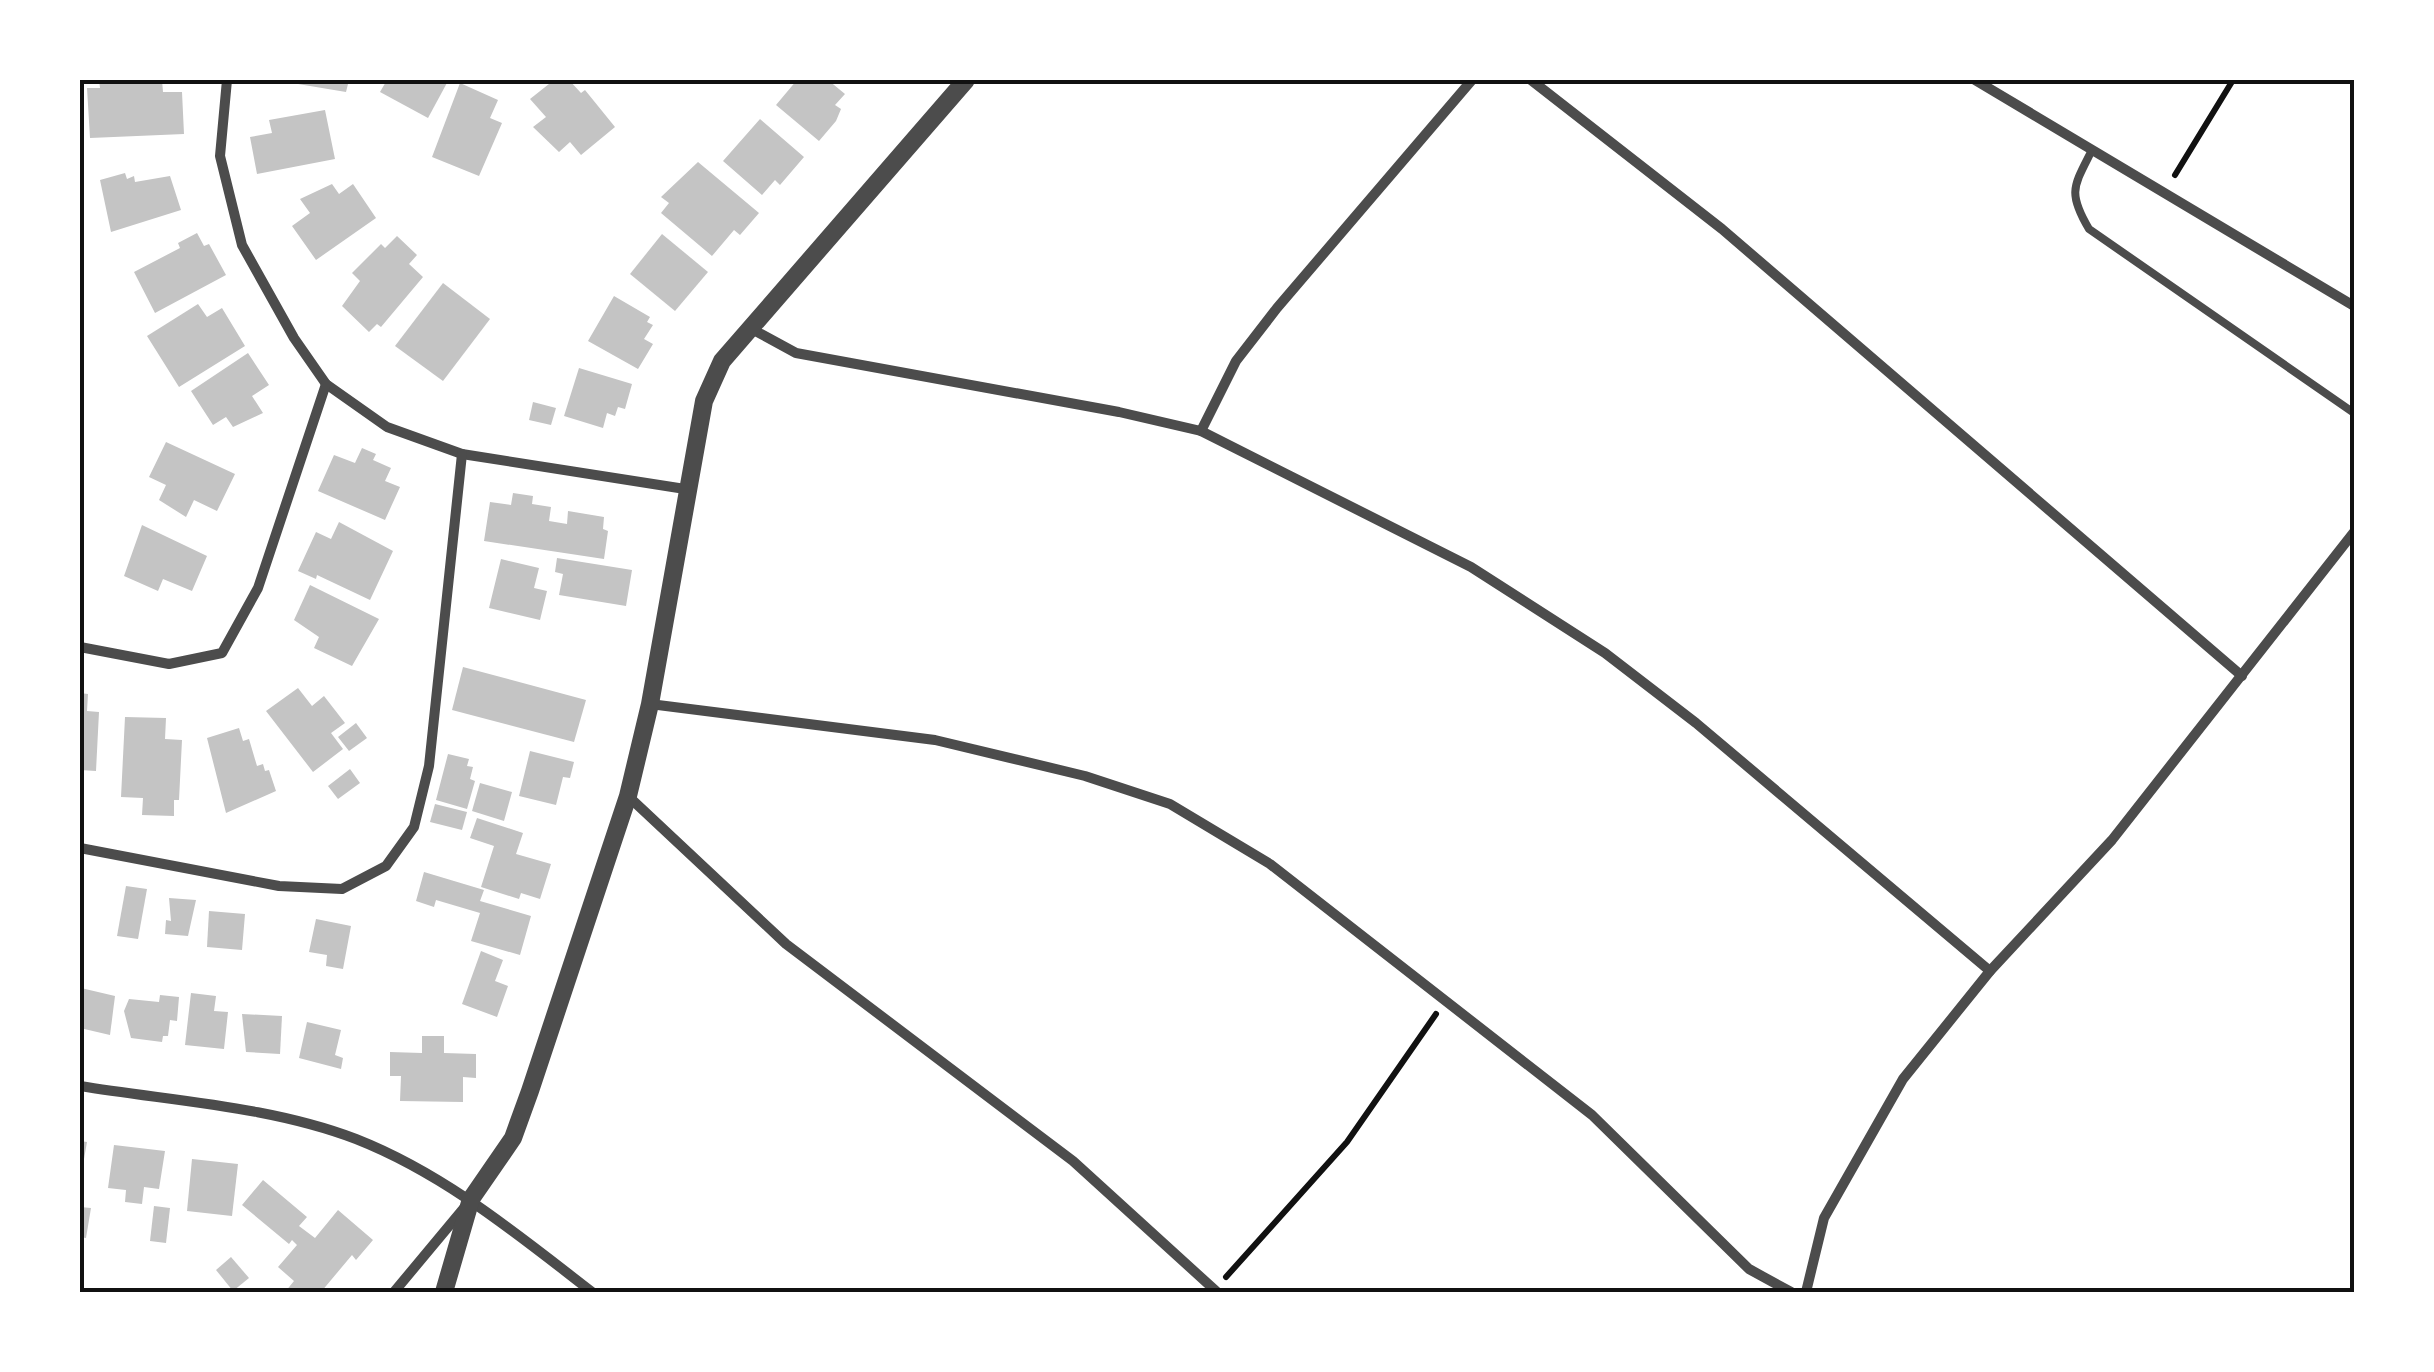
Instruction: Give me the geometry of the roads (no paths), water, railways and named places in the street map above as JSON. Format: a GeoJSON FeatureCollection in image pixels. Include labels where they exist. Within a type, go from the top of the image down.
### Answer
{"type":"FeatureCollection","features":[{"type":"Feature","properties":{"kind":"street"},"geometry":{"type":"LineString","coordinates":[[227,80],[220,156],[242,245],[294,338],[326,384],[387,426],[462,454],[685,489]]}},
{"type":"Feature","properties":{"kind":"street"},"geometry":{"type":"LineString","coordinates":[[394,1292],[471,1199],[513,1138],[628,796],[650,704],[685,489],[704,400],[722,361],[966,80]]}},
{"type":"Feature","properties":{"kind":"street"},"geometry":{"type":"LineString","coordinates":[[1201,432],[1236,361],[1472,80]]}},
{"type":"Feature","properties":{"kind":"street"},"geometry":{"type":"LineString","coordinates":[[1532,80],[1722,229],[2242,676]]}},
{"type":"Feature","properties":{"kind":"street"},"geometry":{"type":"LineString","coordinates":[[1975,80],[2354,306]]}},
{"type":"Feature","properties":{"kind":"street"},"geometry":{"type":"LineString","coordinates":[[750,328],[796,353],[1119,412],[1201,432],[1472,568],[1604,653],[1696,723],[1990,971]]}},
{"type":"Feature","properties":{"kind":"street"},"geometry":{"type":"LineString","coordinates":[[80,647],[170,664],[222,653],[258,588],[326,384]]}},
{"type":"Feature","properties":{"kind":"street"},"geometry":{"type":"LineString","coordinates":[[80,848],[279,886],[342,888],[386,866],[414,828],[429,766],[462,454]]}},
{"type":"Feature","properties":{"kind":"street"},"geometry":{"type":"LineString","coordinates":[[1806,1292],[1824,1218],[1851,1164],[1903,1078],[1990,971],[2112,840],[2354,532]]}},
{"type":"Feature","properties":{"kind":"street"},"geometry":{"type":"LineString","coordinates":[[650,704],[935,740],[1085,776],[1170,804],[1270,864],[1592,1115],[1749,1268],[1791,1292]]}},
{"type":"Feature","properties":{"kind":"street"},"geometry":{"type":"LineString","coordinates":[[628,796],[786,944],[1073,1161],[1216,1291]]}},
{"type":"Feature","properties":{"kind":"street"},"geometry":{"type":"LineString","coordinates":[[80,1086],[294,1120],[357,1140],[471,1199],[592,1292]]}},
{"type":"Feature","properties":{"kind":"street"},"geometry":{"type":"LineString","coordinates":[[444,1292],[471,1199]]}},
{"type":"Feature","properties":{"kind":"lane"},"geometry":{"type":"LineString","coordinates":[[2092,150],[2074,186],[2074,204],[2089,229],[2354,413]]}}]}
